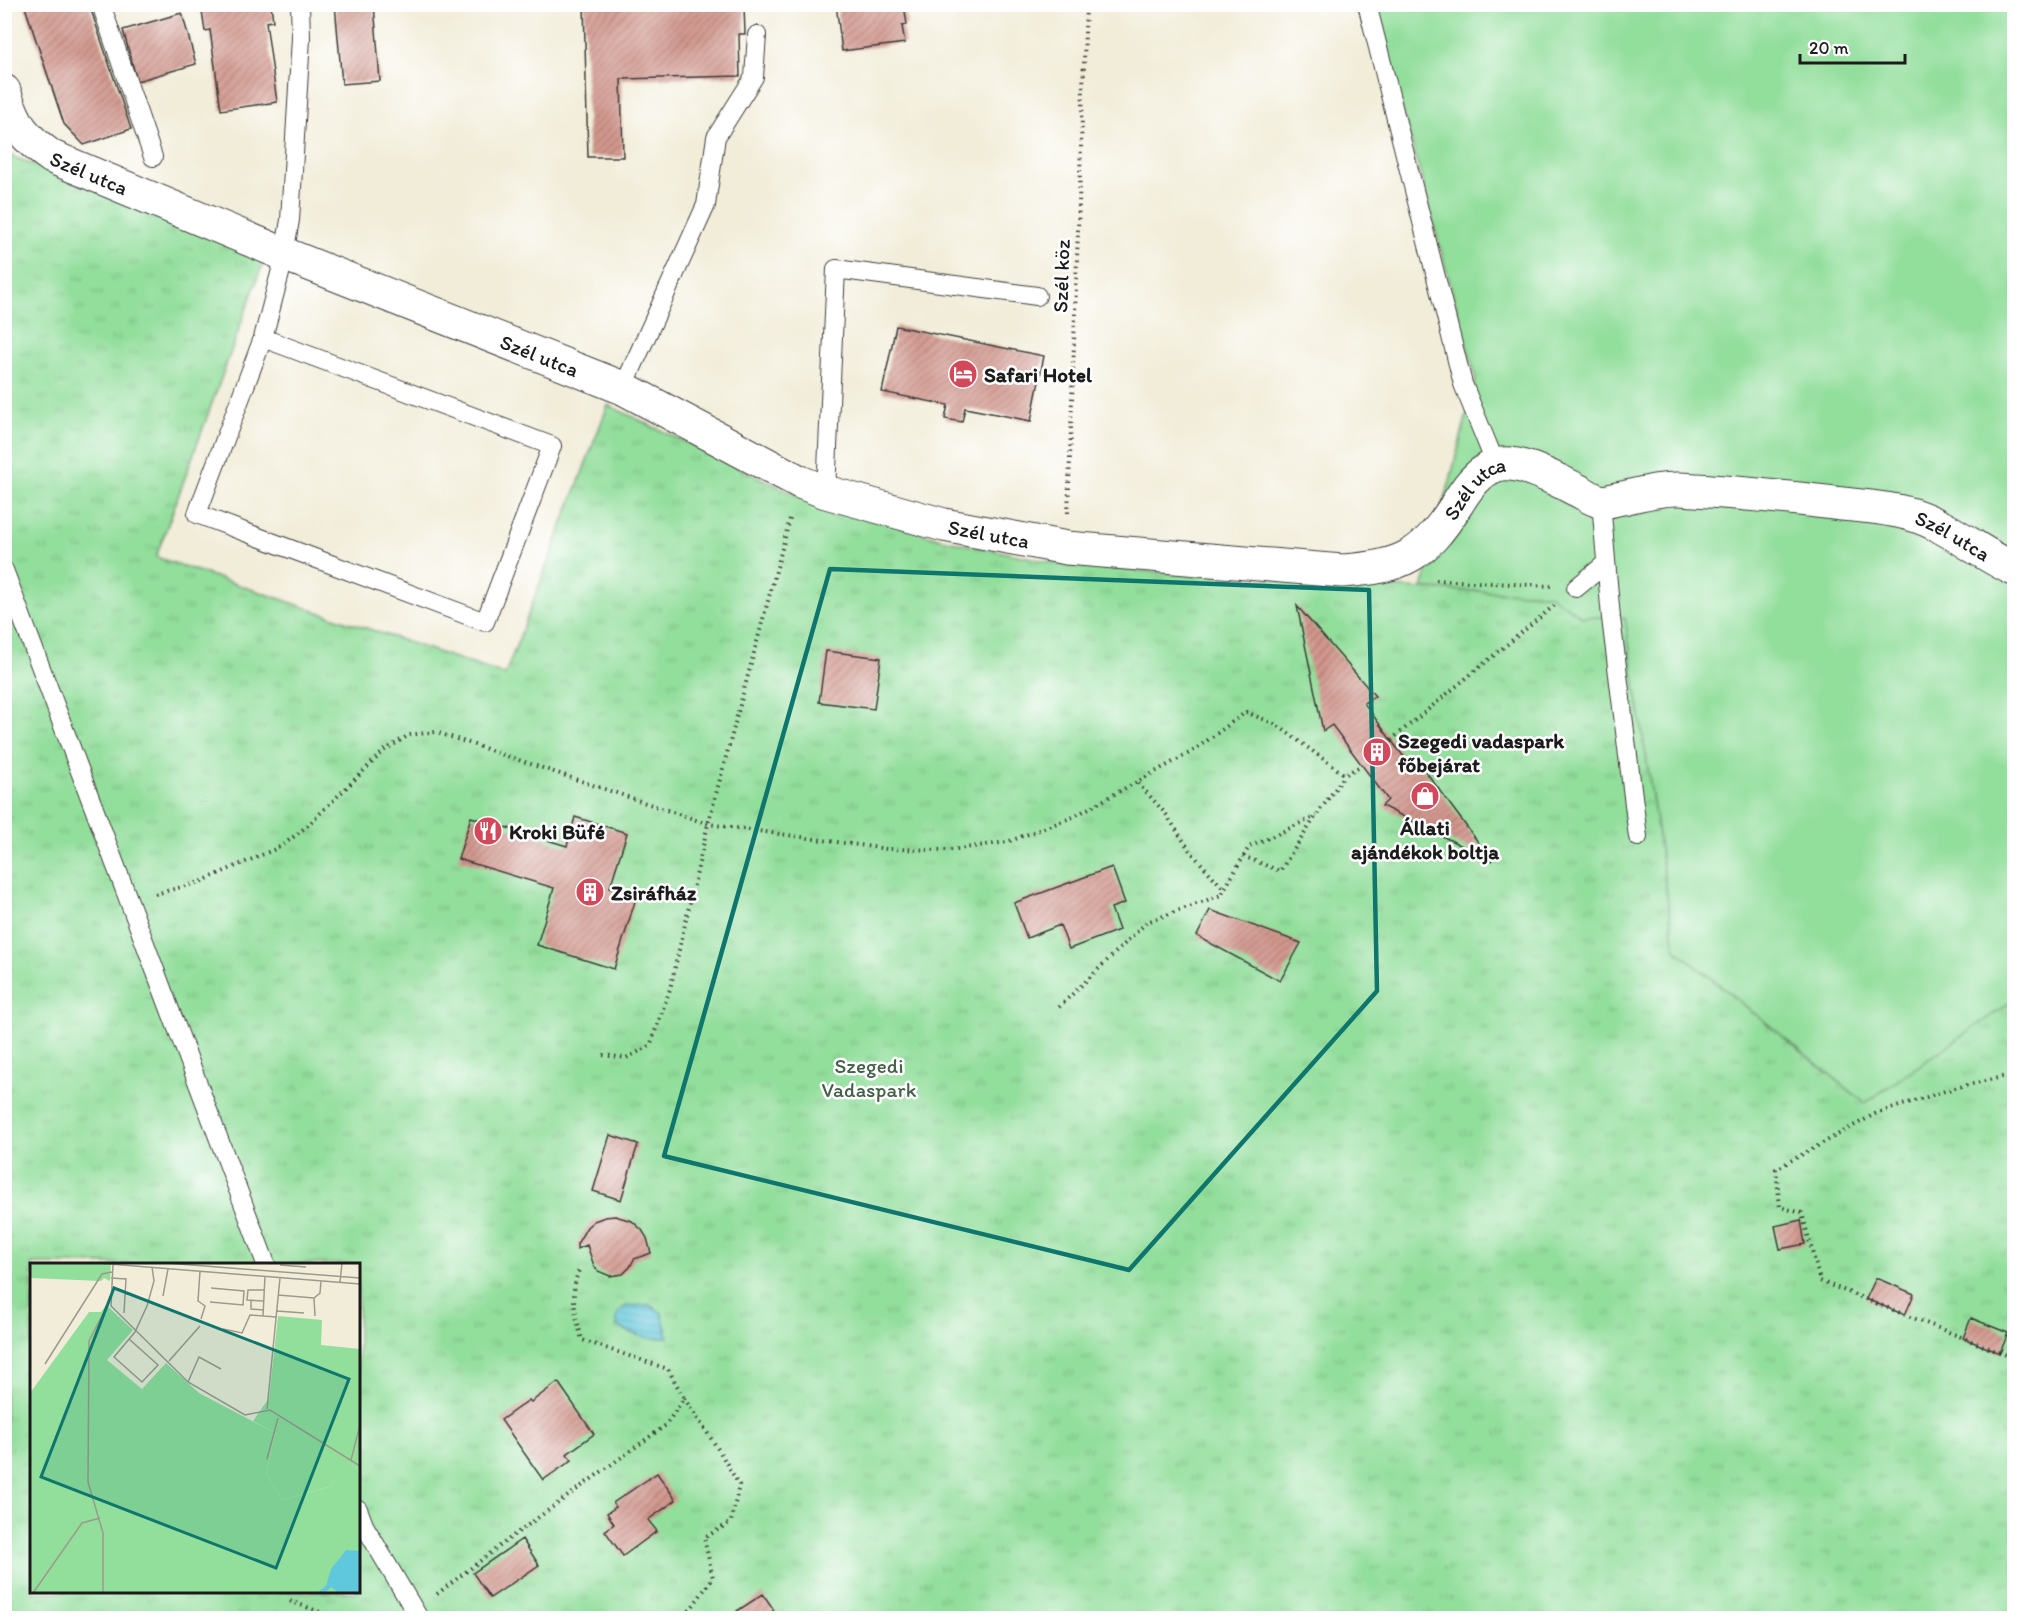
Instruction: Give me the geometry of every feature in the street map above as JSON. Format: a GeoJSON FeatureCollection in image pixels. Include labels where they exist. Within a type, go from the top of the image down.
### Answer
{"type":"FeatureCollection","features":[{"type":"Feature","properties":{"kind":"street","name":"Szél utca"},"geometry":{"type":"LineString","coordinates":[[6,103],[18,126],[30,142],[52,157],[284,254],[623,388],[813,487],[944,525],[1066,548],[1342,571],[1376,569],[1397,563],[1412,555],[1444,524],[1466,489],[1481,473],[1496,465],[1518,465],[1550,477],[1600,502],[1672,488],[1763,494],[1910,514],[1936,524],[2014,570]]}},
{"type":"Feature","properties":{"kind":"lane"},"geometry":{"type":"LineString","coordinates":[[101,4],[153,157]]}},
{"type":"Feature","properties":{"kind":"lane"},"geometry":{"type":"LineString","coordinates":[[263,338],[552,446],[485,622],[196,514],[263,338],[284,254],[290,220],[301,38],[300,4]]}},
{"type":"Feature","properties":{"kind":"lane"},"geometry":{"type":"LineString","coordinates":[[1367,4],[1462,384],[1496,465]]}},
{"type":"Feature","properties":{"kind":"lane"},"geometry":{"type":"LineString","coordinates":[[623,388],[706,205],[716,137],[754,77],[757,35]]}},
{"type":"Feature","properties":{"kind":"lane"},"geometry":{"type":"LineString","coordinates":[[813,487],[836,269],[1037,296]]}},
{"type":"Feature","properties":{"kind":"lane"},"geometry":{"type":"LineString","coordinates":[[1600,502],[1605,564],[1638,837]]}},
{"type":"Feature","properties":{"kind":"lane"},"geometry":{"type":"LineString","coordinates":[[1576,588],[1605,564]]}},
{"type":"Feature","properties":{"kind":"lane"},"geometry":{"type":"LineString","coordinates":[[4,570],[266,1263]]}},
{"type":"Feature","properties":{"kind":"lane"},"geometry":{"type":"LineString","coordinates":[[360,1514],[417,1615]]}},
{"type":"Feature","properties":{"kind":"path","name":"Szél köz"},"geometry":{"type":"LineString","coordinates":[[1066,548],[1086,4]]}},
{"type":"Feature","properties":{"kind":"path"},"geometry":{"type":"LineString","coordinates":[[603,1055],[626,1058],[650,1046],[670,989],[708,824],[813,487]]}},
{"type":"Feature","properties":{"kind":"path"},"geometry":{"type":"LineString","coordinates":[[1435,580],[1576,588]]}},
{"type":"Feature","properties":{"kind":"path"},"geometry":{"type":"LineString","coordinates":[[1391,740],[1576,588]]}},
{"type":"Feature","properties":{"kind":"path"},"geometry":{"type":"LineString","coordinates":[[129,902],[200,882],[282,846],[307,826],[385,750],[409,735],[436,732],[708,824],[887,849],[951,850],[1007,842],[1073,817],[1193,751],[1246,712],[1277,725],[1346,775]]}},
{"type":"Feature","properties":{"kind":"path"},"geometry":{"type":"LineString","coordinates":[[1243,856],[1280,871],[1346,775],[1362,765]]}},
{"type":"Feature","properties":{"kind":"path"},"geometry":{"type":"LineString","coordinates":[[1138,783],[1166,814],[1190,851],[1225,889]]}},
{"type":"Feature","properties":{"kind":"path"},"geometry":{"type":"LineString","coordinates":[[1059,1007],[1147,922],[1221,895],[1249,847],[1316,816]]}},
{"type":"Feature","properties":{"kind":"path"},"geometry":{"type":"LineString","coordinates":[[2014,1077],[2010,1075],[1951,1089],[1875,1113],[1776,1169],[1780,1207],[1802,1213],[1820,1281],[2014,1358]]}},
{"type":"Feature","properties":{"kind":"path"},"geometry":{"type":"LineString","coordinates":[[579,1270],[573,1286],[576,1315],[582,1340],[668,1369],[739,1485],[731,1522],[704,1538],[713,1578],[687,1614]]}},
{"type":"Feature","properties":{"kind":"path"},"geometry":{"type":"LineString","coordinates":[[417,1615],[514,1535],[666,1425],[684,1398]]}},
{"type":"Feature","properties":{"kind":"path"},"geometry":{"type":"LineString","coordinates":[[290,1601],[336,1618]]}},
{"type":"Feature","properties":{"kind":"highlighted area"},"geometry":{"type":"Polygon","coordinates":[[[830,569],[1369,590],[1377,991],[1129,1270],[664,1156],[830,569]]]}},
{"type":"Feature","properties":{"kind":"green space"},"geometry":{"type":"Polygon","coordinates":[[[1374,5],[2014,5],[2014,1000],[1865,1103],[1675,949],[1625,618],[1582,617],[1548,594],[1422,589],[1476,379],[1374,5]]]}},
{"type":"Feature","properties":{"kind":"green space","name":"Szegedi Vadaspark"},"geometry":{"type":"Polygon","coordinates":[[[4,153],[265,258],[156,557],[505,675],[608,405],[796,495],[941,539],[1069,566],[1422,589],[1548,594],[1582,617],[1625,618],[1675,949],[1865,1103],[2014,1000],[2014,1618],[5,1618],[4,153]]]}},
{"type":"Feature","properties":{"kind":"water"},"geometry":{"type":"Polygon","coordinates":[[[650,1305],[662,1313],[668,1337],[642,1336],[617,1326],[617,1314],[626,1306],[650,1305]]]}},
{"type":"Feature","properties":{"kind":"building"},"geometry":{"type":"Polygon","coordinates":[[[24,4],[89,4],[131,129],[84,145],[64,124],[24,4]]]}},
{"type":"Feature","properties":{"kind":"building"},"geometry":{"type":"Polygon","coordinates":[[[201,4],[271,4],[273,21],[266,22],[277,102],[221,110],[210,30],[205,31],[201,4]]]}},
{"type":"Feature","properties":{"kind":"building"},"geometry":{"type":"Polygon","coordinates":[[[335,4],[374,4],[380,81],[342,84],[335,4]]]}},
{"type":"Feature","properties":{"kind":"building"},"geometry":{"type":"Polygon","coordinates":[[[836,4],[904,4],[907,25],[902,26],[905,43],[842,51],[836,4]]]}},
{"type":"Feature","properties":{"kind":"building"},"geometry":{"type":"Polygon","coordinates":[[[584,5],[744,5],[745,34],[739,34],[740,76],[621,79],[623,157],[588,157],[584,5]]]}},
{"type":"Feature","properties":{"kind":"building"},"geometry":{"type":"Polygon","coordinates":[[[182,13],[196,64],[137,81],[123,30],[182,13]]]}},
{"type":"Feature","properties":{"kind":"building","name":"Safari Hotel"},"geometry":{"type":"Polygon","coordinates":[[[896,326],[1044,356],[1031,421],[965,408],[962,422],[945,419],[948,405],[882,392],[896,326]]]}},
{"type":"Feature","properties":{"kind":"building"},"geometry":{"type":"Polygon","coordinates":[[[1297,606],[1375,696],[1364,703],[1414,770],[1420,764],[1492,861],[1382,806],[1388,800],[1332,725],[1323,731],[1297,606]]]}},
{"type":"Feature","properties":{"kind":"building"},"geometry":{"type":"Polygon","coordinates":[[[826,651],[881,658],[874,709],[819,702],[826,651]]]}},
{"type":"Feature","properties":{"kind":"building","name":"Zsiráfház"},"geometry":{"type":"Polygon","coordinates":[[[471,817],[567,846],[575,817],[627,833],[610,887],[637,895],[614,969],[537,945],[554,888],[458,859],[471,817]]]}},
{"type":"Feature","properties":{"kind":"building"},"geometry":{"type":"Polygon","coordinates":[[[1112,867],[1125,903],[1111,908],[1119,930],[1069,949],[1060,925],[1027,938],[1014,903],[1112,867]]]}},
{"type":"Feature","properties":{"kind":"building"},"geometry":{"type":"Polygon","coordinates":[[[1210,910],[1301,943],[1280,981],[1197,936],[1210,910]]]}},
{"type":"Feature","properties":{"kind":"building"},"geometry":{"type":"Polygon","coordinates":[[[610,1135],[638,1144],[621,1200],[593,1191],[610,1135]]]}},
{"type":"Feature","properties":{"kind":"building"},"geometry":{"type":"Polygon","coordinates":[[[615,1216],[632,1221],[642,1230],[651,1253],[634,1259],[623,1274],[610,1276],[598,1271],[594,1266],[587,1245],[577,1249],[577,1244],[587,1227],[594,1221],[615,1216]]]}},
{"type":"Feature","properties":{"kind":"building"},"geometry":{"type":"Polygon","coordinates":[[[1801,1220],[1805,1244],[1780,1249],[1775,1226],[1801,1220]]]}},
{"type":"Feature","properties":{"kind":"building"},"geometry":{"type":"Polygon","coordinates":[[[1876,1278],[1914,1294],[1905,1315],[1866,1299],[1876,1278]]]}},
{"type":"Feature","properties":{"kind":"building"},"geometry":{"type":"Polygon","coordinates":[[[1971,1318],[2008,1333],[2000,1353],[1963,1338],[1971,1318]]]}},
{"type":"Feature","properties":{"kind":"building"},"geometry":{"type":"Polygon","coordinates":[[[558,1382],[594,1434],[567,1454],[572,1460],[543,1480],[501,1420],[558,1382]]]}},
{"type":"Feature","properties":{"kind":"building"},"geometry":{"type":"Polygon","coordinates":[[[657,1473],[676,1500],[648,1520],[657,1531],[623,1556],[605,1531],[614,1524],[607,1513],[616,1507],[613,1503],[657,1473]]]}},
{"type":"Feature","properties":{"kind":"building"},"geometry":{"type":"Polygon","coordinates":[[[522,1539],[539,1565],[490,1598],[473,1573],[522,1539]]]}},
{"type":"Feature","properties":{"kind":"building"},"geometry":{"type":"Polygon","coordinates":[[[763,1594],[774,1610],[763,1618],[742,1618],[737,1611],[763,1594]]]}},
{"type":"Feature","properties":{"kind":"place","name":"Safari Hotel"},"geometry":{"type":"Point","coordinates":[963,374]}},
{"type":"Feature","properties":{"kind":"place","name":"Szegedi vadaspark főbejárat"},"geometry":{"type":"Point","coordinates":[1377,752]}},
{"type":"Feature","properties":{"kind":"place","name":"Állati ajándékok boltja"},"geometry":{"type":"Point","coordinates":[1425,796]}},
{"type":"Feature","properties":{"kind":"place","name":"Kroki Büfé"},"geometry":{"type":"Point","coordinates":[488,831]}},
{"type":"Feature","properties":{"kind":"place","name":"Zsiráfház"},"geometry":{"type":"Point","coordinates":[590,892]}}]}
